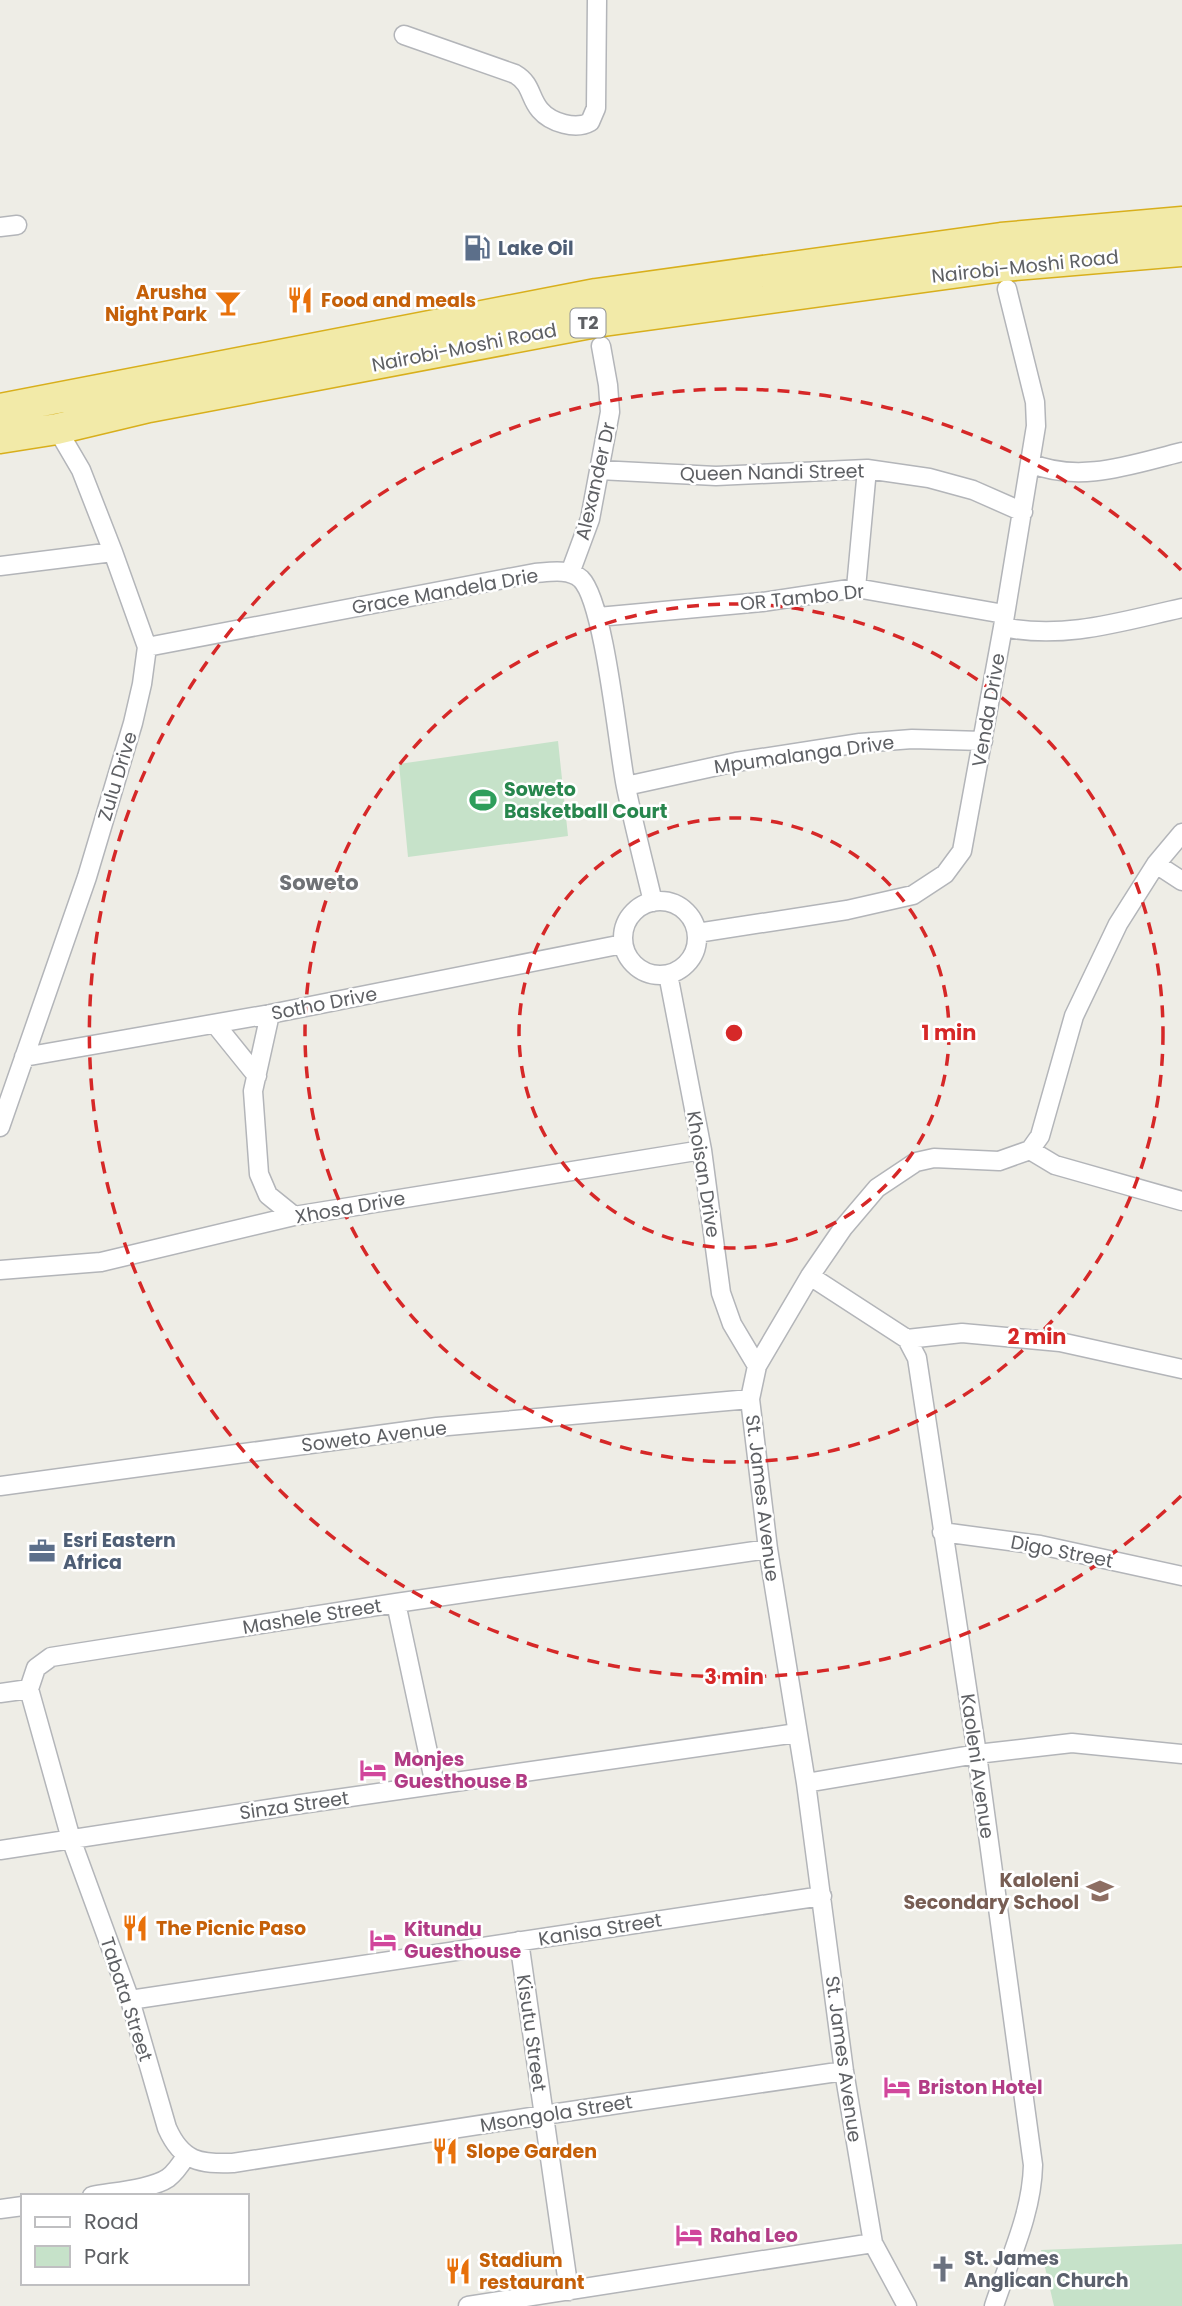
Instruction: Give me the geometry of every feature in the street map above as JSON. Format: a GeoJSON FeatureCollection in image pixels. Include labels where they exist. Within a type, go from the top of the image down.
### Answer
{"type":"FeatureCollection","features":[{"type":"Feature","properties":{"kind":"highway","name":"Nairobi-Moshi Road"},"geometry":{"type":"LineString","coordinates":[[0,409],[596,294],[1001,238],[1182,222]]}},
{"type":"Feature","properties":{"kind":"highway","name":"Nairobi-Moshi Road"},"geometry":{"type":"LineString","coordinates":[[0,438],[596,322],[1004,266],[1182,250]]}},
{"type":"Feature","properties":{"kind":"street"},"geometry":{"type":"LineString","coordinates":[[404,35],[515,74],[525,80],[540,110],[573,126],[582,126],[590,122],[596,108],[597,0]]}},
{"type":"Feature","properties":{"kind":"street","name":"Venda Drive"},"geometry":{"type":"LineString","coordinates":[[697,933],[847,910],[913,895],[945,874],[962,851],[1036,426],[1035,402],[1007,289]]}},
{"type":"Feature","properties":{"kind":"street","name":"Alexander Dr"},"geometry":{"type":"LineString","coordinates":[[570,573],[590,519],[610,412],[601,346]]}},
{"type":"Feature","properties":{"kind":"street","name":"Zulu Drive"},"geometry":{"type":"LineString","coordinates":[[0,1127],[95,851],[133,723],[147,647],[81,470],[57,429]]}},
{"type":"Feature","properties":{"kind":"street"},"geometry":{"type":"LineString","coordinates":[[1030,463],[1048,471],[1095,472],[1182,452]]}},
{"type":"Feature","properties":{"kind":"street"},"geometry":{"type":"LineString","coordinates":[[856,588],[867,469]]}},
{"type":"Feature","properties":{"kind":"street","name":"Queen Nandi Street"},"geometry":{"type":"LineString","coordinates":[[599,470],[716,476],[867,469],[929,478],[973,490],[1023,512]]}},
{"type":"Feature","properties":{"kind":"street"},"geometry":{"type":"LineString","coordinates":[[0,566],[113,552]]}},
{"type":"Feature","properties":{"kind":"street","name":"Grace Mandela Drie"},"geometry":{"type":"LineString","coordinates":[[147,647],[535,573],[570,573]]}},
{"type":"Feature","properties":{"kind":"street"},"geometry":{"type":"LineString","coordinates":[[570,573],[581,580],[598,617],[626,786],[653,902]]}},
{"type":"Feature","properties":{"kind":"street","name":"OR Tambo Dr"},"geometry":{"type":"LineString","coordinates":[[598,617],[762,601],[856,588],[1004,621],[1043,633],[1074,631],[1182,608]]}},
{"type":"Feature","properties":{"kind":"street","name":"Mpumalanga Drive"},"geometry":{"type":"LineString","coordinates":[[626,786],[736,762],[860,743],[912,739],[983,741]]}},
{"type":"Feature","properties":{"kind":"street"},"geometry":{"type":"LineString","coordinates":[[1182,833],[1156,864],[1118,924],[1074,1016],[1040,1136],[1030,1150],[1055,1166],[1182,1201]]}},
{"type":"Feature","properties":{"kind":"street"},"geometry":{"type":"LineString","coordinates":[[1156,864],[1182,881]]}},
{"type":"Feature","properties":{"kind":"street"},"geometry":{"type":"LineString","coordinates":[[653,902],[672,902],[683,908],[692,917],[697,933],[695,952],[689,962],[680,970],[668,974],[645,972],[627,956],[623,944],[628,919],[636,910],[653,902]]}},
{"type":"Feature","properties":{"kind":"street","name":"Sotho Drive"},"geometry":{"type":"LineString","coordinates":[[24,1057],[270,1014],[623,944]]}},
{"type":"Feature","properties":{"kind":"street","name":"Khoisan Drive"},"geometry":{"type":"LineString","coordinates":[[668,974],[702,1150],[721,1293],[732,1324],[757,1366]]}},
{"type":"Feature","properties":{"kind":"street"},"geometry":{"type":"LineString","coordinates":[[270,1014],[253,1091],[259,1174],[268,1195],[294,1216]]}},
{"type":"Feature","properties":{"kind":"street"},"geometry":{"type":"LineString","coordinates":[[215,1024],[257,1076]]}},
{"type":"Feature","properties":{"kind":"street","name":"Xhosa Drive"},"geometry":{"type":"LineString","coordinates":[[0,1270],[101,1262],[294,1216],[702,1150]]}},
{"type":"Feature","properties":{"kind":"street","name":"St. James Avenue"},"geometry":{"type":"LineString","coordinates":[[906,2306],[873,2243],[844,2071],[806,1783],[768,1549],[750,1399],[757,1366],[810,1276],[843,1228],[877,1188],[916,1162],[934,1158],[999,1161],[1030,1150]]}},
{"type":"Feature","properties":{"kind":"street"},"geometry":{"type":"LineString","coordinates":[[810,1276],[907,1339],[962,1333],[1060,1342],[1182,1369]]}},
{"type":"Feature","properties":{"kind":"street","name":"Kaoleni Avenue"},"geometry":{"type":"LineString","coordinates":[[907,1339],[917,1358],[977,1754],[1034,2165],[1033,2189],[1028,2209],[994,2306]]}},
{"type":"Feature","properties":{"kind":"street","name":"Soweto Avenue"},"geometry":{"type":"LineString","coordinates":[[0,1486],[438,1427],[750,1399]]}},
{"type":"Feature","properties":{"kind":"street","name":"Digo Street"},"geometry":{"type":"LineString","coordinates":[[942,1532],[1040,1545],[1182,1576]]}},
{"type":"Feature","properties":{"kind":"street","name":"Mashele Street"},"geometry":{"type":"LineString","coordinates":[[29,1689],[36,1668],[51,1657],[768,1549]]}},
{"type":"Feature","properties":{"kind":"street"},"geometry":{"type":"LineString","coordinates":[[396,1603],[435,1785]]}},
{"type":"Feature","properties":{"kind":"street"},"geometry":{"type":"LineString","coordinates":[[0,1693],[29,1689],[71,1839]]}},
{"type":"Feature","properties":{"kind":"street","name":"Sinza Street"},"geometry":{"type":"LineString","coordinates":[[0,1850],[797,1733]]}},
{"type":"Feature","properties":{"kind":"street"},"geometry":{"type":"LineString","coordinates":[[806,1783],[977,1754],[1072,1743],[1182,1754]]}},
{"type":"Feature","properties":{"kind":"street","name":"Tabata Street"},"geometry":{"type":"LineString","coordinates":[[71,1839],[130,2000],[167,2128],[174,2143],[186,2155]]}},
{"type":"Feature","properties":{"kind":"street","name":"Kanisa Street"},"geometry":{"type":"LineString","coordinates":[[130,2000],[822,1896]]}},
{"type":"Feature","properties":{"kind":"street","name":"Kisutu Street"},"geometry":{"type":"LineString","coordinates":[[519,1941],[569,2291]]}},
{"type":"Feature","properties":{"kind":"street","name":"Msongola Street"},"geometry":{"type":"LineString","coordinates":[[186,2155],[206,2164],[233,2163],[844,2071]]}},
{"type":"Feature","properties":{"kind":"street"},"geometry":{"type":"LineString","coordinates":[[102,2194],[167,2179],[186,2155]]}},
{"type":"Feature","properties":{"kind":"street"},"geometry":{"type":"LineString","coordinates":[[0,2209],[21,2206]]}},
{"type":"Feature","properties":{"kind":"street"},"geometry":{"type":"LineString","coordinates":[[468,2306],[538,2301],[569,2291],[873,2243]]}},
{"type":"Feature","properties":{"kind":"green space","name":"Soweto Basketball Court"},"geometry":{"type":"Polygon","coordinates":[[[558,741],[568,836],[408,857],[399,764],[558,741]]]}},
{"type":"Feature","properties":{"kind":"green space"},"geometry":{"type":"Polygon","coordinates":[[[1182,2244],[1182,2306],[1054,2306],[1041,2250],[1182,2244]]]}},
{"type":"Feature","properties":{"kind":"place","name":"Lake Oil"},"geometry":{"type":"Point","coordinates":[477,248]}},
{"type":"Feature","properties":{"kind":"place","name":"Food and meals"},"geometry":{"type":"Point","coordinates":[300,300]}},
{"type":"Feature","properties":{"kind":"place","name":"Arusha Night Park"},"geometry":{"type":"Point","coordinates":[228,303]}},
{"type":"Feature","properties":{"kind":"place","name":"Soweto Basketball Court"},"geometry":{"type":"Point","coordinates":[483,800]}},
{"type":"Feature","properties":{"kind":"place","name":"Esri Eastern Africa"},"geometry":{"type":"Point","coordinates":[42,1551]}},
{"type":"Feature","properties":{"kind":"place","name":"Monjes Guesthouse B"},"geometry":{"type":"Point","coordinates":[373,1770]}},
{"type":"Feature","properties":{"kind":"place","name":"Kaloleni Secondary School"},"geometry":{"type":"Point","coordinates":[1100,1891]}},
{"type":"Feature","properties":{"kind":"place","name":"The Picnic Paso"},"geometry":{"type":"Point","coordinates":[135,1928]}},
{"type":"Feature","properties":{"kind":"place","name":"Kitundu Guesthouse"},"geometry":{"type":"Point","coordinates":[383,1940]}},
{"type":"Feature","properties":{"kind":"place","name":"Briston Hotel"},"geometry":{"type":"Point","coordinates":[897,2087]}},
{"type":"Feature","properties":{"kind":"place","name":"Slope Garden"},"geometry":{"type":"Point","coordinates":[445,2151]}},
{"type":"Feature","properties":{"kind":"place","name":"Raha Leo"},"geometry":{"type":"Point","coordinates":[689,2235]}},
{"type":"Feature","properties":{"kind":"place","name":"St. James Anglican Church"},"geometry":{"type":"Point","coordinates":[943,2269]}},
{"type":"Feature","properties":{"kind":"place","name":"Stadium restaurant"},"geometry":{"type":"Point","coordinates":[458,2271]}},
{"type":"Feature","properties":{"kind":"district","name":"Soweto"},"geometry":{"type":"Point","coordinates":[319,883]}}]}
